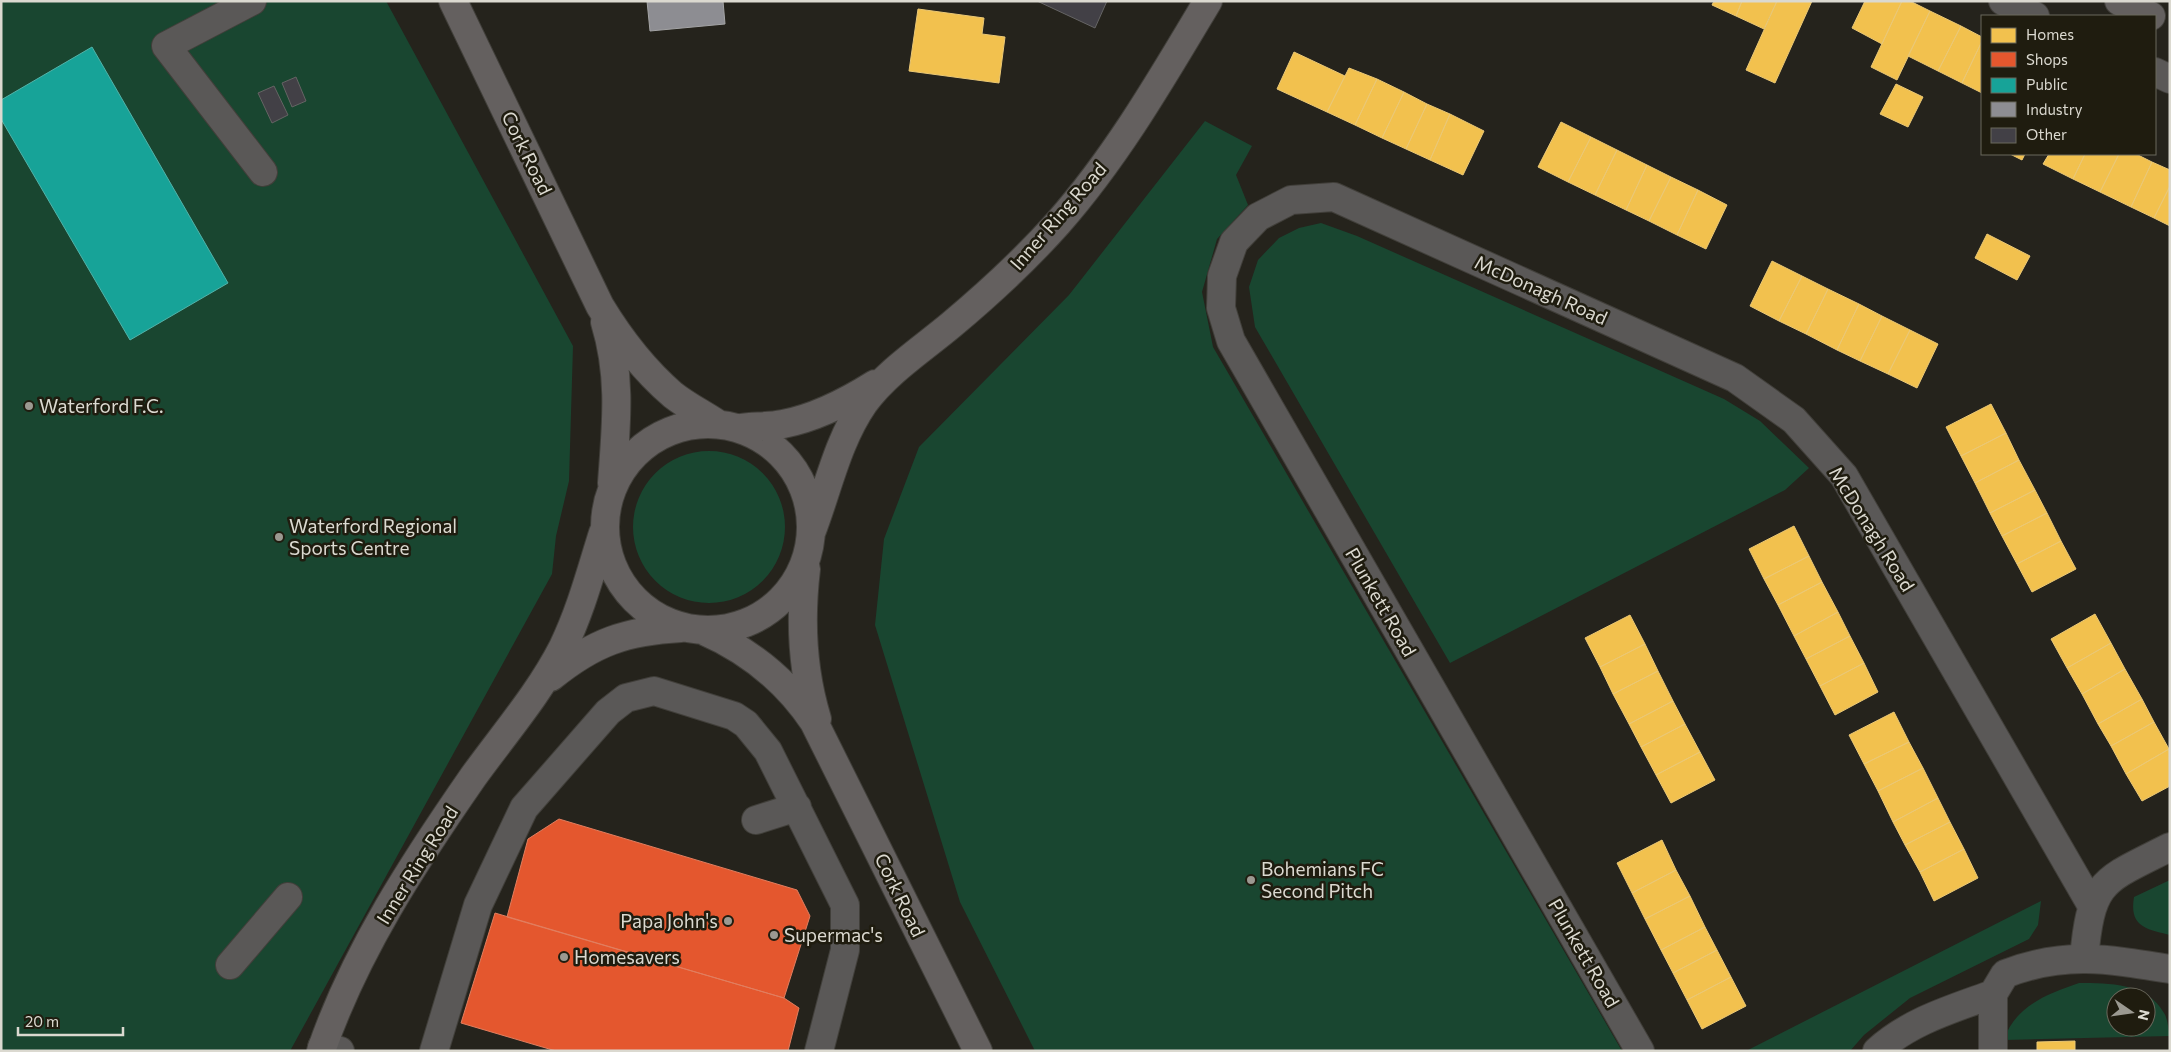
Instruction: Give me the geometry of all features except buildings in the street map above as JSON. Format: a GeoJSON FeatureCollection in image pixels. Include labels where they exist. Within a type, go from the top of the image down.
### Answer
{"type":"FeatureCollection","features":[{"type":"Feature","properties":{"kind":"main road","name":"Cork Road"},"geometry":{"type":"LineString","coordinates":[[453,1],[600,306]]}},
{"type":"Feature","properties":{"kind":"main road","name":"Inner Ring Road"},"geometry":{"type":"LineString","coordinates":[[328,1050],[335,1015],[358,965],[409,874],[455,803],[536,692],[573,626],[587,586],[612,492],[618,476],[631,458],[647,443],[667,432],[687,425],[708,423],[728,426],[770,426],[798,420],[839,404],[889,375],[951,325],[1004,278],[1068,211],[1120,143],[1208,1]]}},
{"type":"Feature","properties":{"kind":"main road"},"geometry":{"type":"LineString","coordinates":[[2119,1],[2149,15]]}},
{"type":"Feature","properties":{"kind":"main road"},"geometry":{"type":"LineString","coordinates":[[2156,18],[2170,25]]}},
{"type":"Feature","properties":{"kind":"main road"},"geometry":{"type":"LineString","coordinates":[[600,306],[624,342],[660,383],[688,405],[728,426],[749,431],[767,441],[783,455],[796,472],[805,491],[811,511],[810,543],[802,622],[803,640],[811,695],[824,739]]}},
{"type":"Feature","properties":{"kind":"main road"},"geometry":{"type":"LineString","coordinates":[[600,306],[612,349],[617,389],[617,434],[612,492]]}},
{"type":"Feature","properties":{"kind":"main road","name":"Inner Ring Road"},"geometry":{"type":"LineString","coordinates":[[536,692],[571,661],[595,646],[636,632],[693,629],[715,630],[737,626],[758,618],[775,606],[790,591],[801,573],[830,475],[846,436],[863,405],[889,375]]}},
{"type":"Feature","properties":{"kind":"main road"},"geometry":{"type":"LineString","coordinates":[[605,524],[606,541],[611,562],[621,582],[634,599],[652,614],[671,624],[693,629],[738,648],[770,670],[805,708],[824,739]]}},
{"type":"Feature","properties":{"kind":"main road","name":"Cork Road"},"geometry":{"type":"LineString","coordinates":[[824,739],[978,1051]]}},
{"type":"Feature","properties":{"kind":"street"},"geometry":{"type":"LineString","coordinates":[[252,1],[166,46],[263,172]]}},
{"type":"Feature","properties":{"kind":"street"},"geometry":{"type":"LineString","coordinates":[[2003,1],[2033,15]]}},
{"type":"Feature","properties":{"kind":"street"},"geometry":{"type":"LineString","coordinates":[[2156,72],[2170,79]]}},
{"type":"Feature","properties":{"kind":"street","name":"McDonagh Road"},"geometry":{"type":"LineString","coordinates":[[1334,197],[1735,378],[1794,420],[1844,476],[2092,906]]}},
{"type":"Feature","properties":{"kind":"street","name":"Plunkett Road"},"geometry":{"type":"LineString","coordinates":[[1334,197],[1291,200],[1258,217],[1234,242],[1222,276],[1221,308],[1230,341],[1640,1051]]}},
{"type":"Feature","properties":{"kind":"street"},"geometry":{"type":"LineString","coordinates":[[434,1051],[478,905],[524,808],[608,712],[626,698],[654,691],[734,716],[746,724],[768,751],[845,905],[845,950],[819,1051]]}},
{"type":"Feature","properties":{"kind":"street"},"geometry":{"type":"LineString","coordinates":[[756,820],[796,807]]}},
{"type":"Feature","properties":{"kind":"street"},"geometry":{"type":"LineString","coordinates":[[2084,958],[2092,906],[2101,888],[2114,876],[2170,847]]}},
{"type":"Feature","properties":{"kind":"street"},"geometry":{"type":"LineString","coordinates":[[230,964],[288,897]]}},
{"type":"Feature","properties":{"kind":"street"},"geometry":{"type":"LineString","coordinates":[[1993,1051],[1993,994],[2004,974],[2045,961],[2084,958],[2170,969]]}},
{"type":"Feature","properties":{"kind":"street"},"geometry":{"type":"LineString","coordinates":[[1877,1051],[1904,1030],[1993,994]]}},
{"type":"Feature","properties":{"kind":"green space","name":"Waterford Regional Sports Centre"},"geometry":{"type":"Polygon","coordinates":[[[1,1],[386,1],[573,346],[569,481],[556,536],[552,574],[290,1051],[1,1051],[1,1]]]}},
{"type":"Feature","properties":{"kind":"green space"},"geometry":{"type":"Polygon","coordinates":[[[1205,121],[1252,146],[1236,175],[1248,205],[1217,239],[1202,292],[1213,347],[1622,1051],[1035,1051],[960,902],[875,625],[884,539],[919,447],[1069,295],[1205,121]]]}},
{"type":"Feature","properties":{"kind":"green space"},"geometry":{"type":"Polygon","coordinates":[[[1321,223],[1357,236],[1724,399],[1760,421],[1809,468],[1785,490],[1450,663],[1255,327],[1249,287],[1258,260],[1279,238],[1299,228],[1321,223]]]}},
{"type":"Feature","properties":{"kind":"green space"},"geometry":{"type":"Polygon","coordinates":[[[709,451],[724,452],[738,457],[763,473],[779,498],[784,512],[784,542],[779,556],[763,581],[738,597],[724,602],[709,603],[694,602],[680,597],[655,581],[639,556],[634,542],[633,527],[634,512],[639,498],[655,473],[680,457],[694,452],[709,451]]]}},
{"type":"Feature","properties":{"kind":"green space"},"geometry":{"type":"Polygon","coordinates":[[[2170,880],[2170,935],[2141,925],[2134,915],[2133,907],[2134,897],[2170,880]]]}},
{"type":"Feature","properties":{"kind":"green space"},"geometry":{"type":"Polygon","coordinates":[[[2041,901],[2038,925],[2029,939],[1910,998],[1864,1035],[1850,1051],[1746,1051],[2041,901]]]}},
{"type":"Feature","properties":{"kind":"green space"},"geometry":{"type":"Polygon","coordinates":[[[2079,983],[2103,983],[2126,987],[2106,987],[2106,1037],[2128,1037],[2004,1040],[2016,1018],[2024,1010],[2044,997],[2079,983]]]}},
{"type":"Feature","properties":{"kind":"green space"},"geometry":{"type":"Polygon","coordinates":[[[2156,1002],[2164,1013],[2170,1036],[2156,1036],[2156,1002]]]}},
{"type":"Feature","properties":{"kind":"place","name":"Waterford F.C."},"geometry":{"type":"Point","coordinates":[29,406]}},
{"type":"Feature","properties":{"kind":"place","name":"Waterford Regional Sports Centre"},"geometry":{"type":"Point","coordinates":[279,537]}},
{"type":"Feature","properties":{"kind":"place","name":"Bohemians FC Second Pitch"},"geometry":{"type":"Point","coordinates":[1251,880]}},
{"type":"Feature","properties":{"kind":"place","name":"Papa John's"},"geometry":{"type":"Point","coordinates":[728,921]}},
{"type":"Feature","properties":{"kind":"place","name":"Supermac's"},"geometry":{"type":"Point","coordinates":[774,935]}},
{"type":"Feature","properties":{"kind":"place","name":"Homesavers"},"geometry":{"type":"Point","coordinates":[564,957]}}]}
